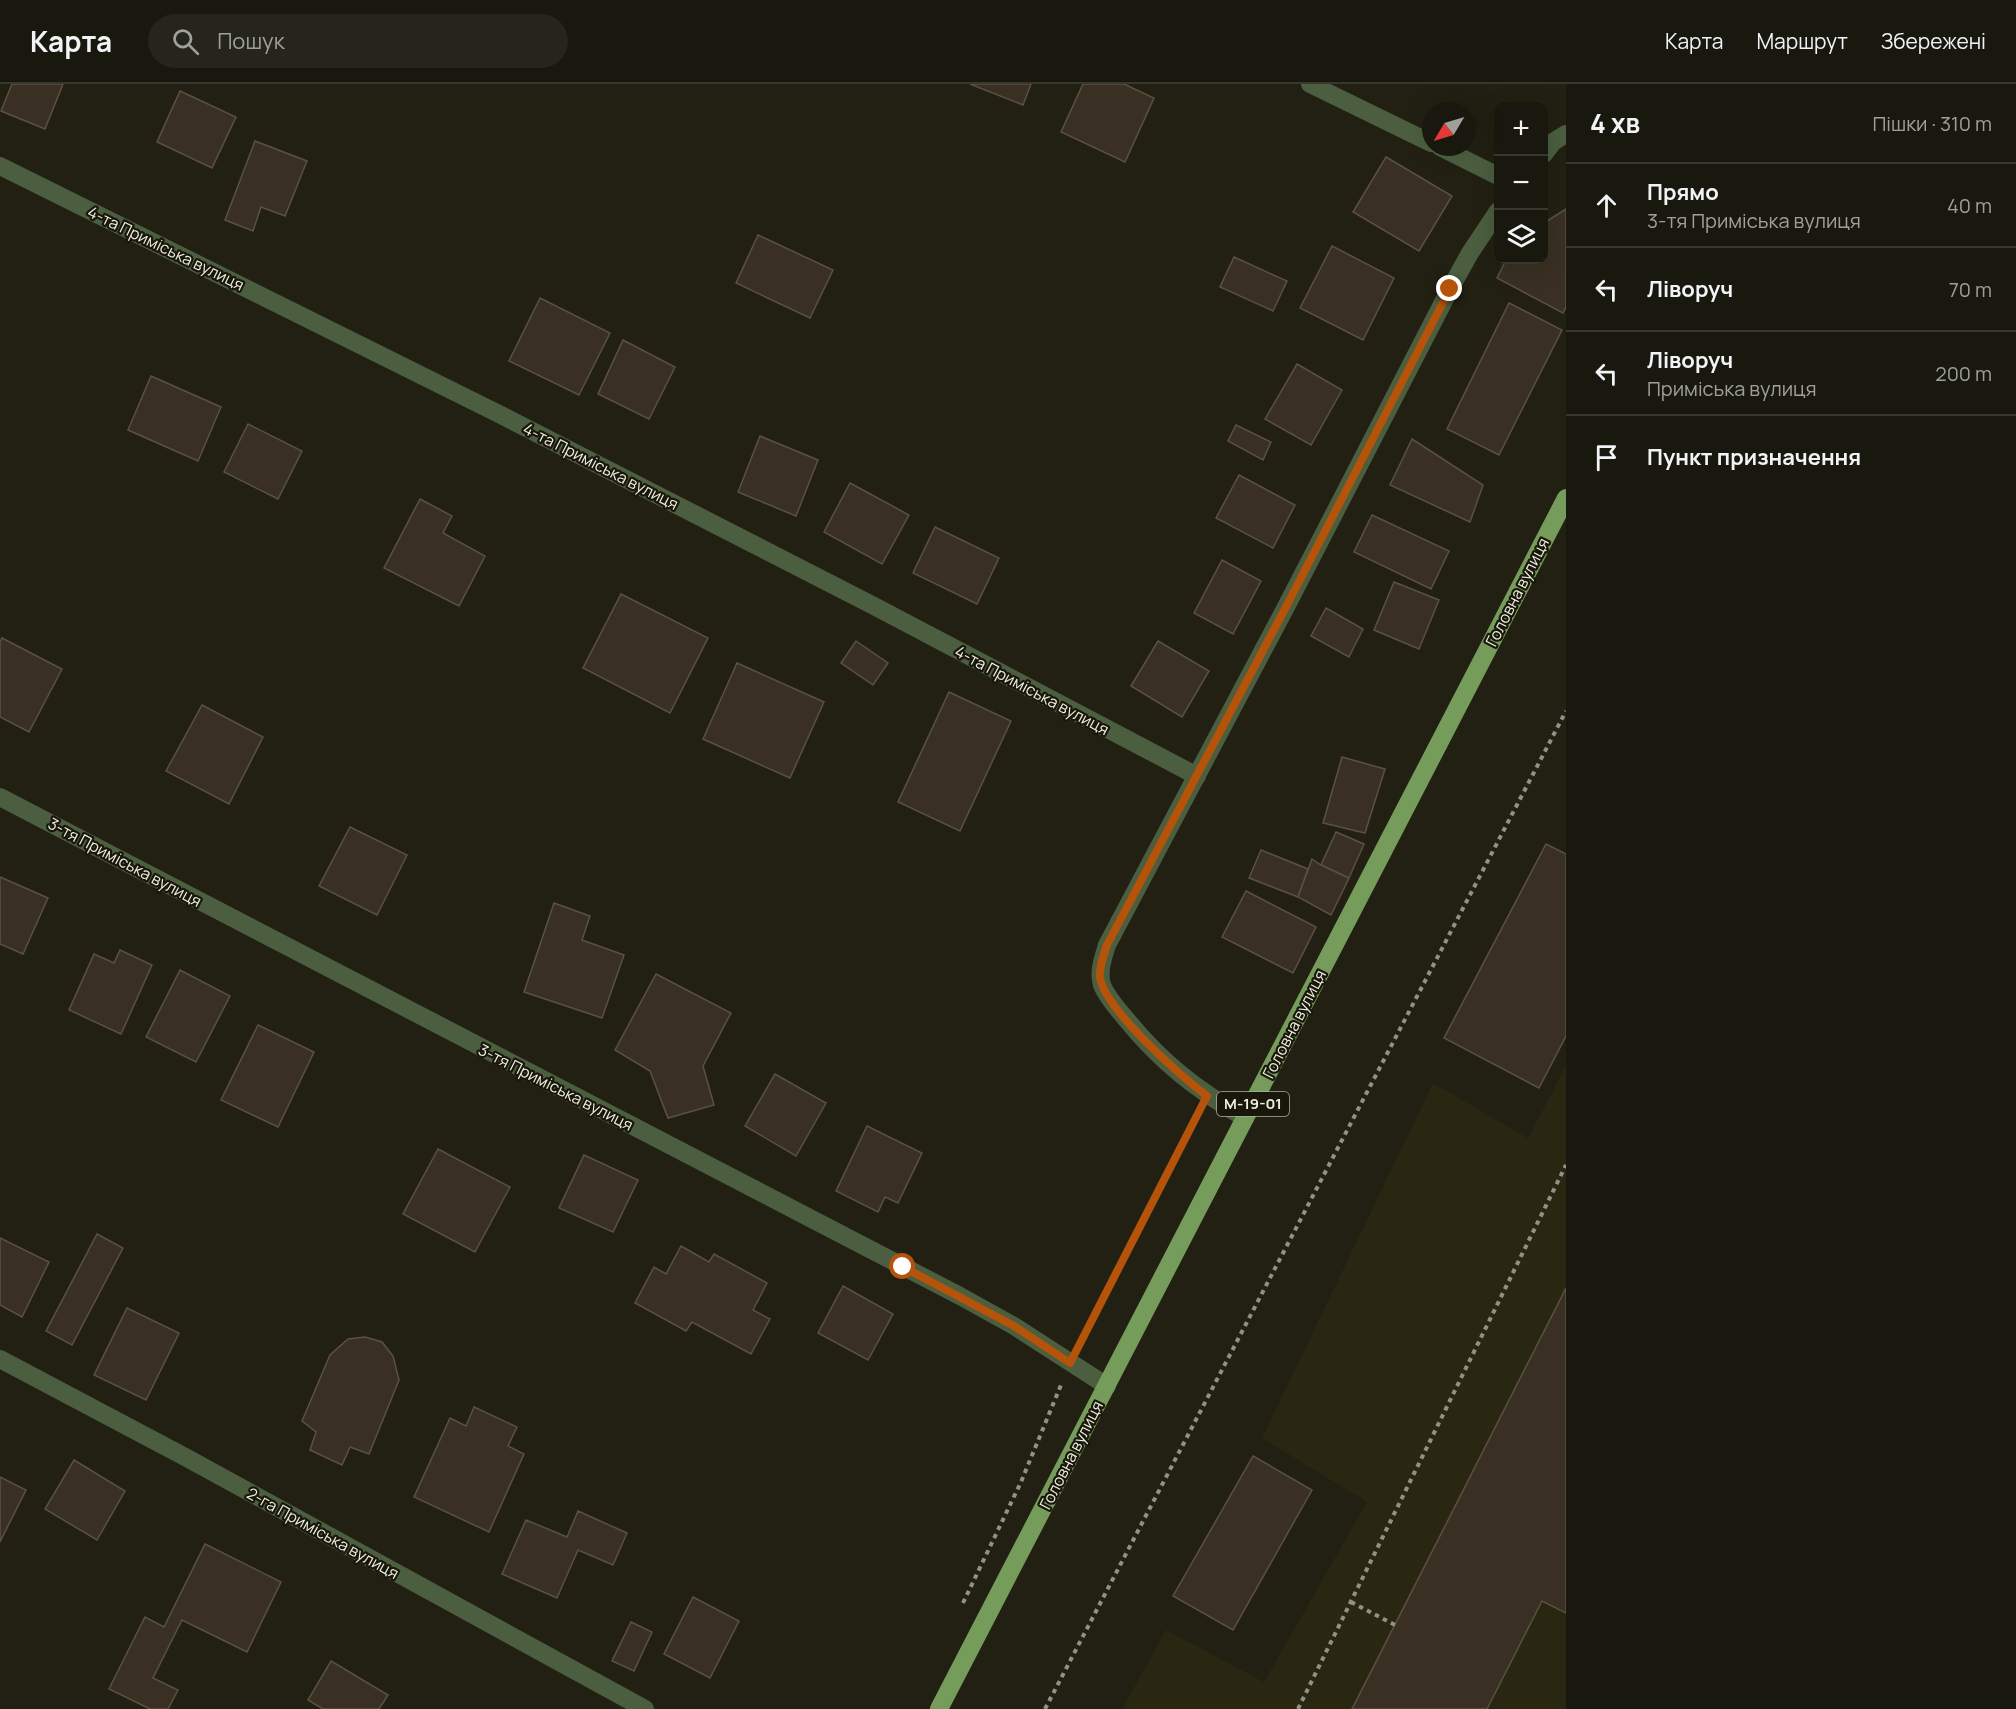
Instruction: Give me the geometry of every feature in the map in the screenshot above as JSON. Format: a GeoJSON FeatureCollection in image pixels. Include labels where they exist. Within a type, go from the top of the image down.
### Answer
{"type":"FeatureCollection","features":[{"type":"Feature","properties":{"kind":"main road","name":"Головна вулиця"},"geometry":{"type":"LineString","coordinates":[[939,1709],[1566,498]]}},
{"type":"Feature","properties":{"kind":"street"},"geometry":{"type":"LineString","coordinates":[[1310,84],[1422,139]]}},
{"type":"Feature","properties":{"kind":"street"},"geometry":{"type":"LineString","coordinates":[[1548,149],[1553,142],[1566,134]]}},
{"type":"Feature","properties":{"kind":"street"},"geometry":{"type":"LineString","coordinates":[[1458,156],[1494,174]]}},
{"type":"Feature","properties":{"kind":"street","name":"4-та Приміська вулиця"},"geometry":{"type":"LineString","coordinates":[[0,166],[499,414],[874,606],[1197,776]]}},
{"type":"Feature","properties":{"kind":"street"},"geometry":{"type":"LineString","coordinates":[[1245,1118],[1207,1096],[1171,1066],[1131,1025],[1107,995],[1100,976],[1107,945],[1450,289],[1494,217]]}},
{"type":"Feature","properties":{"kind":"street","name":"3-тя Приміська вулиця"},"geometry":{"type":"LineString","coordinates":[[0,797],[960,1296],[1014,1326],[1107,1386]]}},
{"type":"Feature","properties":{"kind":"street","name":"2-га Приміська вулиця"},"geometry":{"type":"LineString","coordinates":[[0,1359],[187,1458],[645,1709]]}},
{"type":"Feature","properties":{"kind":"path"},"geometry":{"type":"LineString","coordinates":[[1045,1709],[1566,711]]}},
{"type":"Feature","properties":{"kind":"path"},"geometry":{"type":"LineString","coordinates":[[962,1606],[1021,1482],[1070,1363],[1207,1096]]}},
{"type":"Feature","properties":{"kind":"path"},"geometry":{"type":"LineString","coordinates":[[1298,1709],[1566,1165]]}},
{"type":"Feature","properties":{"kind":"path"},"geometry":{"type":"LineString","coordinates":[[1351,1602],[1395,1625]]}},
{"type":"Feature","properties":{"kind":"shaded area"},"geometry":{"type":"Polygon","coordinates":[[[1566,1066],[1566,1709],[1122,1709],[1166,1630],[1264,1682],[1367,1502],[1262,1438],[1433,1083],[1528,1138],[1566,1066]]]}},
{"type":"Feature","properties":{"kind":"building"},"geometry":{"type":"Polygon","coordinates":[[[12,84],[63,84],[45,129],[1,111],[12,84]]]}},
{"type":"Feature","properties":{"kind":"building"},"geometry":{"type":"Polygon","coordinates":[[[970,84],[1031,84],[1023,105],[970,84]]]}},
{"type":"Feature","properties":{"kind":"building"},"geometry":{"type":"Polygon","coordinates":[[[1083,84],[1124,84],[1154,98],[1125,162],[1061,132],[1083,84]]]}},
{"type":"Feature","properties":{"kind":"building"},"geometry":{"type":"Polygon","coordinates":[[[180,91],[236,117],[212,168],[157,142],[180,91]]]}},
{"type":"Feature","properties":{"kind":"building"},"geometry":{"type":"Polygon","coordinates":[[[255,141],[307,161],[285,216],[261,207],[253,231],[225,220],[255,141]]]}},
{"type":"Feature","properties":{"kind":"building"},"geometry":{"type":"Polygon","coordinates":[[[1386,157],[1452,196],[1419,251],[1353,212],[1386,157]]]}},
{"type":"Feature","properties":{"kind":"building"},"geometry":{"type":"Polygon","coordinates":[[[1566,209],[1566,307],[1563,313],[1497,278],[1504,264],[1548,264],[1548,220],[1566,209]]]}},
{"type":"Feature","properties":{"kind":"building"},"geometry":{"type":"Polygon","coordinates":[[[758,235],[833,270],[810,318],[736,283],[758,235]]]}},
{"type":"Feature","properties":{"kind":"building"},"geometry":{"type":"Polygon","coordinates":[[[1332,246],[1394,278],[1363,340],[1300,308],[1332,246]]]}},
{"type":"Feature","properties":{"kind":"building"},"geometry":{"type":"Polygon","coordinates":[[[1234,257],[1287,281],[1273,311],[1220,287],[1234,257]]]}},
{"type":"Feature","properties":{"kind":"building"},"geometry":{"type":"Polygon","coordinates":[[[540,298],[610,333],[579,395],[509,361],[540,298]]]}},
{"type":"Feature","properties":{"kind":"building"},"geometry":{"type":"Polygon","coordinates":[[[1509,303],[1562,330],[1499,455],[1447,429],[1509,303]]]}},
{"type":"Feature","properties":{"kind":"building"},"geometry":{"type":"Polygon","coordinates":[[[623,340],[675,367],[649,419],[598,394],[623,340]]]}},
{"type":"Feature","properties":{"kind":"building"},"geometry":{"type":"Polygon","coordinates":[[[1297,364],[1342,390],[1311,445],[1265,419],[1297,364]]]}},
{"type":"Feature","properties":{"kind":"building"},"geometry":{"type":"Polygon","coordinates":[[[151,376],[221,407],[198,461],[128,430],[151,376]]]}},
{"type":"Feature","properties":{"kind":"building"},"geometry":{"type":"Polygon","coordinates":[[[248,424],[302,451],[278,499],[224,472],[248,424]]]}},
{"type":"Feature","properties":{"kind":"building"},"geometry":{"type":"Polygon","coordinates":[[[1236,425],[1271,442],[1263,460],[1228,441],[1236,425]]]}},
{"type":"Feature","properties":{"kind":"building"},"geometry":{"type":"Polygon","coordinates":[[[760,436],[818,460],[796,516],[738,492],[760,436]]]}},
{"type":"Feature","properties":{"kind":"building"},"geometry":{"type":"Polygon","coordinates":[[[1412,439],[1483,485],[1470,522],[1390,485],[1412,439]]]}},
{"type":"Feature","properties":{"kind":"building"},"geometry":{"type":"Polygon","coordinates":[[[1239,475],[1295,505],[1273,548],[1216,518],[1239,475]]]}},
{"type":"Feature","properties":{"kind":"building"},"geometry":{"type":"Polygon","coordinates":[[[850,483],[909,515],[882,564],[824,532],[850,483]]]}},
{"type":"Feature","properties":{"kind":"building"},"geometry":{"type":"Polygon","coordinates":[[[420,499],[452,516],[443,533],[485,556],[459,606],[384,568],[420,499]]]}},
{"type":"Feature","properties":{"kind":"building"},"geometry":{"type":"Polygon","coordinates":[[[1372,515],[1449,551],[1431,589],[1354,552],[1372,515]]]}},
{"type":"Feature","properties":{"kind":"building"},"geometry":{"type":"Polygon","coordinates":[[[935,527],[999,558],[977,604],[913,573],[935,527]]]}},
{"type":"Feature","properties":{"kind":"building"},"geometry":{"type":"Polygon","coordinates":[[[1222,560],[1261,581],[1233,634],[1194,613],[1222,560]]]}},
{"type":"Feature","properties":{"kind":"building"},"geometry":{"type":"Polygon","coordinates":[[[1394,582],[1439,600],[1419,649],[1374,630],[1394,582]]]}},
{"type":"Feature","properties":{"kind":"building"},"geometry":{"type":"Polygon","coordinates":[[[621,594],[708,638],[670,713],[583,668],[621,594]]]}},
{"type":"Feature","properties":{"kind":"building"},"geometry":{"type":"Polygon","coordinates":[[[1326,608],[1363,629],[1349,657],[1311,636],[1326,608]]]}},
{"type":"Feature","properties":{"kind":"building"},"geometry":{"type":"Polygon","coordinates":[[[2,638],[62,669],[29,732],[0,717],[0,642],[2,638]]]}},
{"type":"Feature","properties":{"kind":"building"},"geometry":{"type":"Polygon","coordinates":[[[856,641],[888,663],[873,685],[841,663],[856,641]]]}},
{"type":"Feature","properties":{"kind":"building"},"geometry":{"type":"Polygon","coordinates":[[[1158,641],[1209,671],[1182,717],[1131,686],[1158,641]]]}},
{"type":"Feature","properties":{"kind":"building"},"geometry":{"type":"Polygon","coordinates":[[[737,663],[824,702],[790,778],[703,739],[737,663]]]}},
{"type":"Feature","properties":{"kind":"building"},"geometry":{"type":"Polygon","coordinates":[[[949,692],[1011,721],[960,831],[898,802],[949,692]]]}},
{"type":"Feature","properties":{"kind":"building"},"geometry":{"type":"Polygon","coordinates":[[[202,705],[263,737],[229,804],[166,771],[202,705]]]}},
{"type":"Feature","properties":{"kind":"building"},"geometry":{"type":"Polygon","coordinates":[[[1342,757],[1385,769],[1365,833],[1323,823],[1342,757]]]}},
{"type":"Feature","properties":{"kind":"building"},"geometry":{"type":"Polygon","coordinates":[[[350,827],[407,855],[377,915],[319,886],[350,827]]]}},
{"type":"Feature","properties":{"kind":"building"},"geometry":{"type":"Polygon","coordinates":[[[1336,832],[1364,844],[1349,878],[1321,865],[1336,832]]]}},
{"type":"Feature","properties":{"kind":"building"},"geometry":{"type":"Polygon","coordinates":[[[1546,844],[1566,854],[1566,1036],[1539,1088],[1444,1038],[1546,844]]]}},
{"type":"Feature","properties":{"kind":"building"},"geometry":{"type":"Polygon","coordinates":[[[1261,850],[1308,869],[1298,897],[1249,878],[1261,850]]]}},
{"type":"Feature","properties":{"kind":"building"},"geometry":{"type":"Polygon","coordinates":[[[1312,859],[1349,878],[1331,915],[1298,897],[1312,859]]]}},
{"type":"Feature","properties":{"kind":"building"},"geometry":{"type":"Polygon","coordinates":[[[0,877],[48,898],[23,954],[0,944],[0,877]]]}},
{"type":"Feature","properties":{"kind":"building"},"geometry":{"type":"Polygon","coordinates":[[[1246,891],[1316,927],[1293,973],[1222,937],[1246,891]]]}},
{"type":"Feature","properties":{"kind":"building"},"geometry":{"type":"Polygon","coordinates":[[[554,903],[590,916],[582,940],[624,955],[602,1018],[524,992],[554,903]]]}},
{"type":"Feature","properties":{"kind":"building"},"geometry":{"type":"Polygon","coordinates":[[[120,950],[152,965],[121,1034],[69,1010],[94,954],[114,963],[120,950]]]}},
{"type":"Feature","properties":{"kind":"building"},"geometry":{"type":"Polygon","coordinates":[[[180,970],[230,996],[196,1062],[146,1037],[180,970]]]}},
{"type":"Feature","properties":{"kind":"building"},"geometry":{"type":"Polygon","coordinates":[[[656,974],[731,1013],[703,1066],[714,1105],[668,1118],[650,1071],[615,1050],[656,974]]]}},
{"type":"Feature","properties":{"kind":"building"},"geometry":{"type":"Polygon","coordinates":[[[258,1025],[314,1052],[278,1127],[221,1100],[258,1025]]]}},
{"type":"Feature","properties":{"kind":"building"},"geometry":{"type":"Polygon","coordinates":[[[775,1074],[826,1103],[796,1156],[745,1126],[775,1074]]]}},
{"type":"Feature","properties":{"kind":"building"},"geometry":{"type":"Polygon","coordinates":[[[867,1126],[922,1153],[898,1203],[885,1197],[878,1212],[836,1191],[867,1126]]]}},
{"type":"Feature","properties":{"kind":"building"},"geometry":{"type":"Polygon","coordinates":[[[438,1149],[510,1187],[475,1252],[403,1214],[438,1149]]]}},
{"type":"Feature","properties":{"kind":"building"},"geometry":{"type":"Polygon","coordinates":[[[584,1155],[638,1180],[613,1232],[559,1208],[584,1155]]]}},
{"type":"Feature","properties":{"kind":"building"},"geometry":{"type":"Polygon","coordinates":[[[97,1234],[123,1248],[72,1345],[46,1331],[97,1234]]]}},
{"type":"Feature","properties":{"kind":"building"},"geometry":{"type":"Polygon","coordinates":[[[0,1238],[49,1262],[22,1317],[0,1305],[0,1238]]]}},
{"type":"Feature","properties":{"kind":"building"},"geometry":{"type":"Polygon","coordinates":[[[681,1246],[709,1262],[714,1254],[767,1283],[753,1310],[770,1319],[751,1354],[692,1322],[686,1331],[635,1303],[654,1267],[666,1274],[681,1246]]]}},
{"type":"Feature","properties":{"kind":"building"},"geometry":{"type":"Polygon","coordinates":[[[843,1286],[893,1314],[868,1360],[818,1333],[843,1286]]]}},
{"type":"Feature","properties":{"kind":"building"},"geometry":{"type":"Polygon","coordinates":[[[1566,1288],[1566,1613],[1542,1601],[1487,1709],[1352,1709],[1566,1288]]]}},
{"type":"Feature","properties":{"kind":"building"},"geometry":{"type":"Polygon","coordinates":[[[127,1308],[179,1333],[146,1400],[94,1375],[127,1308]]]}},
{"type":"Feature","properties":{"kind":"building"},"geometry":{"type":"Polygon","coordinates":[[[365,1337],[382,1342],[393,1356],[399,1380],[369,1454],[350,1447],[342,1465],[310,1450],[316,1432],[302,1421],[330,1355],[348,1339],[365,1337]]]}},
{"type":"Feature","properties":{"kind":"building"},"geometry":{"type":"Polygon","coordinates":[[[474,1407],[517,1427],[508,1446],[524,1454],[489,1532],[414,1497],[450,1418],[466,1426],[474,1407]]]}},
{"type":"Feature","properties":{"kind":"building"},"geometry":{"type":"Polygon","coordinates":[[[1253,1456],[1312,1490],[1233,1630],[1173,1596],[1253,1456]]]}},
{"type":"Feature","properties":{"kind":"building"},"geometry":{"type":"Polygon","coordinates":[[[74,1460],[125,1491],[97,1540],[45,1509],[74,1460]]]}},
{"type":"Feature","properties":{"kind":"building"},"geometry":{"type":"Polygon","coordinates":[[[0,1477],[26,1490],[0,1542],[0,1477]]]}},
{"type":"Feature","properties":{"kind":"building"},"geometry":{"type":"Polygon","coordinates":[[[578,1511],[627,1533],[613,1565],[578,1550],[557,1598],[502,1574],[526,1520],[567,1537],[578,1511]]]}},
{"type":"Feature","properties":{"kind":"building"},"geometry":{"type":"Polygon","coordinates":[[[205,1544],[281,1582],[247,1652],[182,1620],[153,1678],[178,1690],[168,1709],[150,1709],[109,1689],[145,1617],[164,1627],[205,1544]]]}},
{"type":"Feature","properties":{"kind":"building"},"geometry":{"type":"Polygon","coordinates":[[[693,1597],[739,1621],[710,1678],[664,1654],[693,1597]]]}},
{"type":"Feature","properties":{"kind":"building"},"geometry":{"type":"Polygon","coordinates":[[[631,1622],[652,1632],[634,1671],[612,1661],[631,1622]]]}},
{"type":"Feature","properties":{"kind":"building"},"geometry":{"type":"Polygon","coordinates":[[[331,1661],[388,1695],[379,1709],[323,1709],[308,1700],[331,1661]]]}},
{"type":"Feature","properties":{"kind":"route"},"geometry":{"type":"LineString","coordinates":[[903,1267],[1014,1326],[1070,1363],[1207,1096],[1164,1060],[1115,1006],[1102,985],[1100,976],[1103,956],[1450,289]]}}]}
